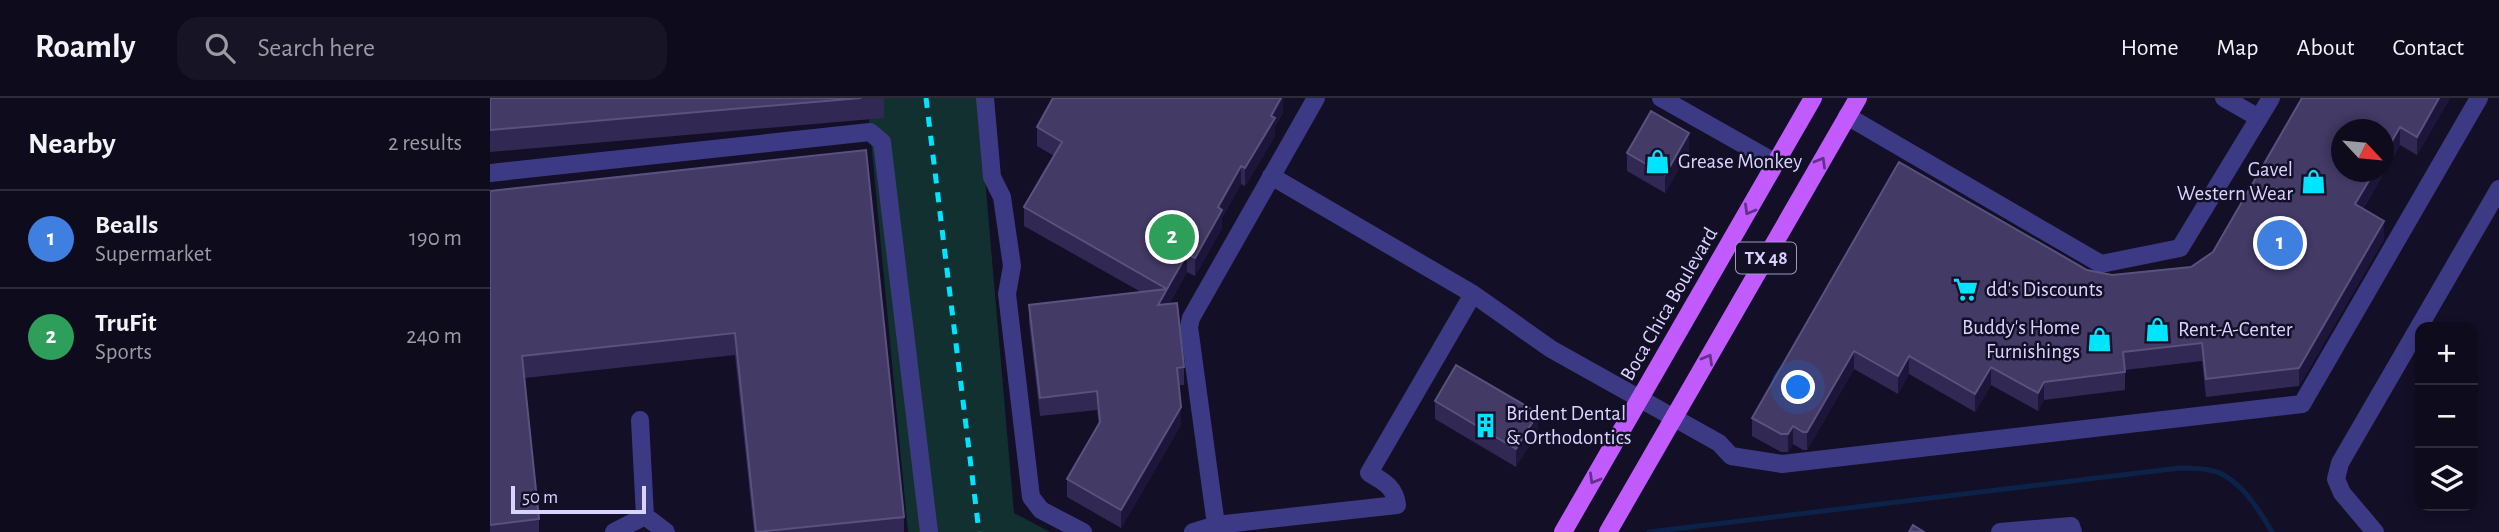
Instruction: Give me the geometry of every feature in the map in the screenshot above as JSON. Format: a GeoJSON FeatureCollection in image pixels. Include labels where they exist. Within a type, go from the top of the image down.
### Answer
{"type":"FeatureCollection","features":[{"type":"Feature","properties":{"kind":"main road","name":"Boca Chica Boulevard"},"geometry":{"type":"LineString","coordinates":[[1563,532],[1813,98]]}},
{"type":"Feature","properties":{"kind":"main road","name":"TX 48"},"geometry":{"type":"LineString","coordinates":[[1608,532],[1858,98]]}},
{"type":"Feature","properties":{"kind":"lane"},"geometry":{"type":"LineString","coordinates":[[985,98],[992,177],[1002,197],[1012,266],[1007,293],[1031,497],[1041,510],[1083,532]]}},
{"type":"Feature","properties":{"kind":"lane"},"geometry":{"type":"LineString","coordinates":[[1216,524],[1189,327],[1191,318],[1316,98]]}},
{"type":"Feature","properties":{"kind":"lane"},"geometry":{"type":"LineString","coordinates":[[1661,98],[1776,163]]}},
{"type":"Feature","properties":{"kind":"lane"},"geometry":{"type":"LineString","coordinates":[[2224,98],[2259,118]]}},
{"type":"Feature","properties":{"kind":"lane"},"geometry":{"type":"LineString","coordinates":[[1847,116],[2101,264],[2180,248],[2270,98]]}},
{"type":"Feature","properties":{"kind":"lane"},"geometry":{"type":"LineString","coordinates":[[1271,176],[1473,294],[1551,349],[1719,443],[1731,456],[1782,464],[2302,404],[2479,98]]}},
{"type":"Feature","properties":{"kind":"lane"},"geometry":{"type":"LineString","coordinates":[[490,173],[870,132],[882,142],[929,532]]}},
{"type":"Feature","properties":{"kind":"lane"},"geometry":{"type":"LineString","coordinates":[[2375,532],[2342,493],[2336,479],[2340,463],[2499,189]]}},
{"type":"Feature","properties":{"kind":"lane"},"geometry":{"type":"LineString","coordinates":[[1193,532],[1216,524],[1272,525],[1397,505],[1394,492],[1389,486],[1369,473],[1473,294]]}},
{"type":"Feature","properties":{"kind":"lane"},"geometry":{"type":"LineString","coordinates":[[640,420],[645,516],[666,532]]}},
{"type":"Feature","properties":{"kind":"lane"},"geometry":{"type":"LineString","coordinates":[[614,532],[645,516]]}},
{"type":"Feature","properties":{"kind":"lane"},"geometry":{"type":"LineString","coordinates":[[2000,532],[2071,526],[2073,532]]}},
{"type":"Feature","properties":{"kind":"green space"},"geometry":{"type":"Polygon","coordinates":[[[867,98],[978,98],[1014,513],[1050,532],[908,532],[867,98]]]}},
{"type":"Feature","properties":{"kind":"building"},"geometry":{"type":"Polygon","coordinates":[[[490,98],[861,98],[490,130],[490,98]]]}},
{"type":"Feature","properties":{"kind":"building"},"geometry":{"type":"Polygon","coordinates":[[[1053,98],[1281,98],[1271,116],[1275,118],[1245,168],[1241,166],[1218,207],[1222,210],[1195,258],[1187,254],[1167,289],[1024,207],[1062,142],[1037,127],[1053,98]]]}},
{"type":"Feature","properties":{"kind":"building"},"geometry":{"type":"Polygon","coordinates":[[[2302,98],[2439,98],[2417,137],[2400,127],[2394,138],[2394,119],[2331,119],[2331,182],[2368,182],[2355,204],[2384,221],[2299,368],[2206,379],[2202,343],[2123,352],[2125,372],[2044,382],[2038,393],[1991,367],[1975,394],[1909,356],[1898,376],[1854,351],[1807,432],[1793,426],[1788,434],[1781,434],[1752,418],[1899,162],[2087,270],[2112,275],[2191,267],[2213,252],[2302,98]]]}},
{"type":"Feature","properties":{"kind":"building"},"geometry":{"type":"Polygon","coordinates":[[[1651,111],[1689,133],[1665,175],[1627,153],[1651,111]]]}},
{"type":"Feature","properties":{"kind":"building"},"geometry":{"type":"Polygon","coordinates":[[[866,150],[904,517],[756,532],[735,333],[522,356],[539,519],[490,525],[490,191],[866,150]]]}},
{"type":"Feature","properties":{"kind":"building"},"geometry":{"type":"Polygon","coordinates":[[[1167,289],[1158,305],[1177,303],[1184,367],[1177,368],[1181,407],[1121,510],[1067,479],[1100,422],[1097,391],[1040,398],[1029,305],[1167,289]]]}},
{"type":"Feature","properties":{"kind":"building"},"geometry":{"type":"Polygon","coordinates":[[[1456,365],[1538,413],[1516,449],[1435,401],[1456,365]]]}},
{"type":"Feature","properties":{"kind":"building"},"geometry":{"type":"Polygon","coordinates":[[[1913,525],[1924,532],[1909,532],[1913,525]]]}},
{"type":"Feature","properties":{"kind":"waterway"},"geometry":{"type":"LineString","coordinates":[[1649,532],[2180,468],[2209,470],[2229,478],[2254,503],[2272,532]]}},
{"type":"Feature","properties":{"kind":"railway"},"geometry":{"type":"LineString","coordinates":[[926,98],[979,532]]}},
{"type":"Feature","properties":{"kind":"place","name":"Grease Monkey"},"geometry":{"type":"Point","coordinates":[1658,161]}},
{"type":"Feature","properties":{"kind":"place","name":"Gavel Western Wear"},"geometry":{"type":"Point","coordinates":[2313,181]}},
{"type":"Feature","properties":{"kind":"place","name":"TruFit"},"geometry":{"type":"Point","coordinates":[1172,237]}},
{"type":"Feature","properties":{"kind":"place","name":"Bealls"},"geometry":{"type":"Point","coordinates":[2280,243]}},
{"type":"Feature","properties":{"kind":"place","name":"dd's Discounts"},"geometry":{"type":"Point","coordinates":[1966,289]}},
{"type":"Feature","properties":{"kind":"place","name":"Rent-A-Center"},"geometry":{"type":"Point","coordinates":[2158,329]}},
{"type":"Feature","properties":{"kind":"place","name":"Buddy's Home Furnishings"},"geometry":{"type":"Point","coordinates":[2100,339]}},
{"type":"Feature","properties":{"kind":"place","name":"Brident Dental & Orthodontics"},"geometry":{"type":"Point","coordinates":[1486,425]}}]}
